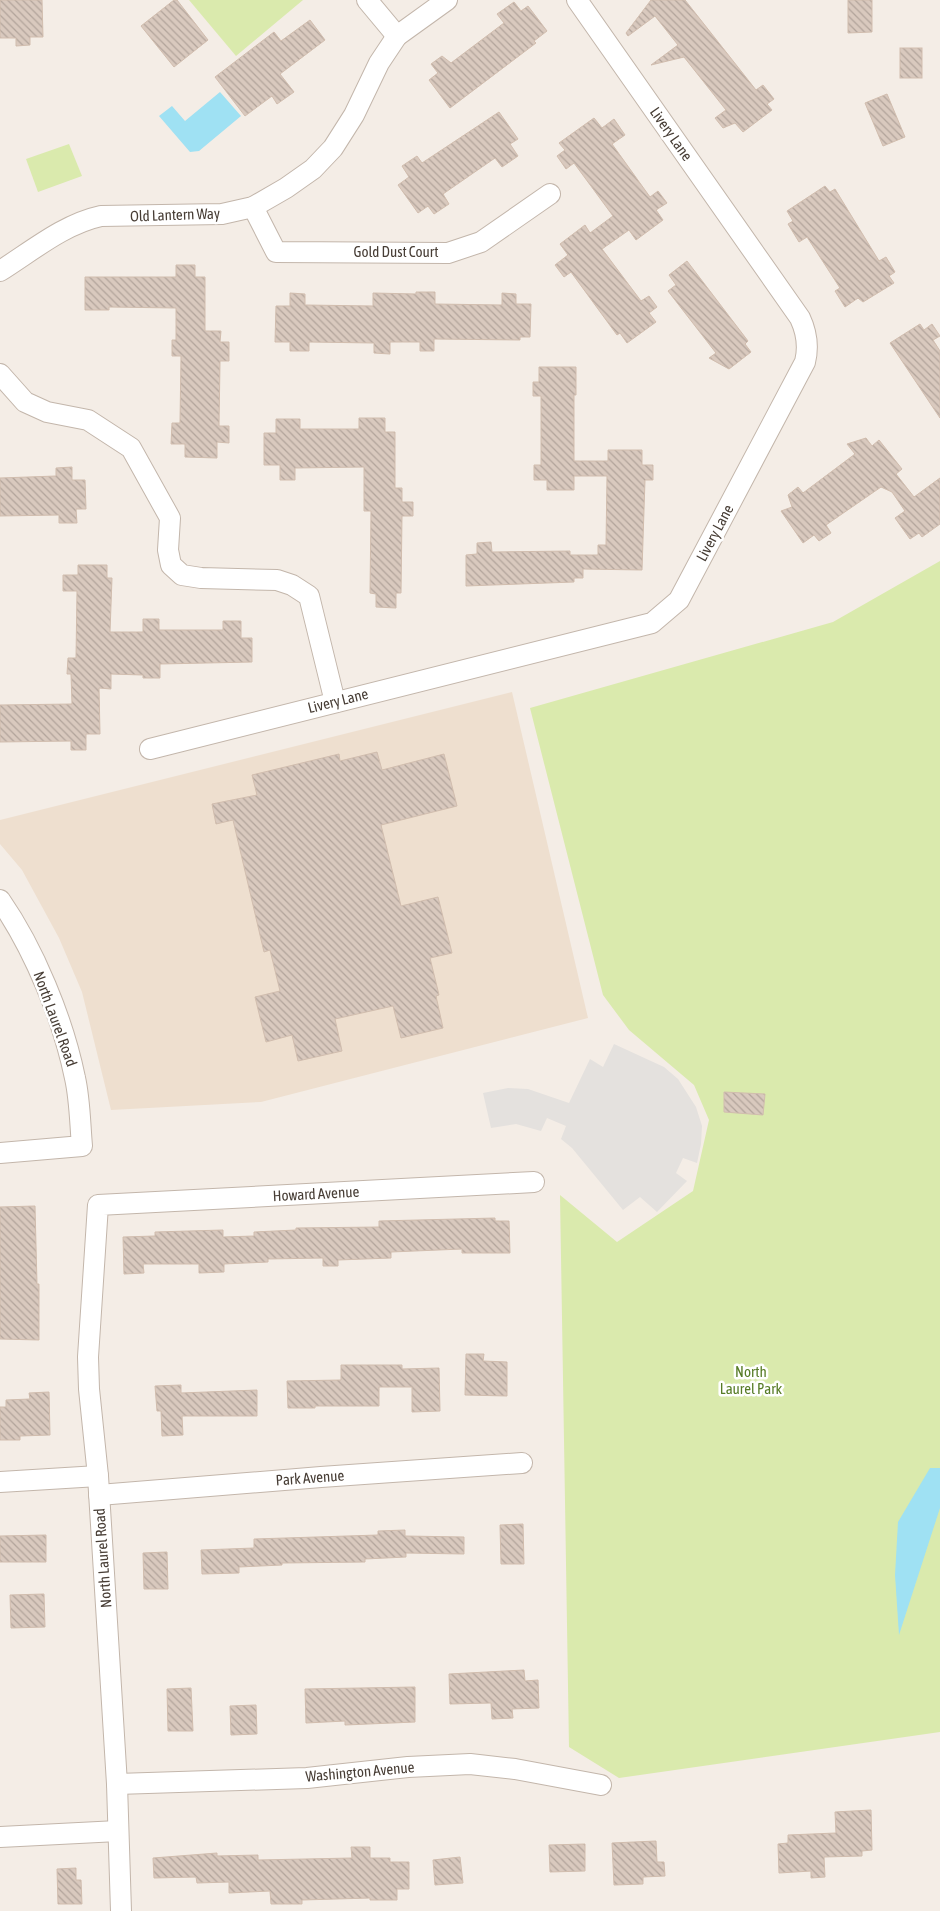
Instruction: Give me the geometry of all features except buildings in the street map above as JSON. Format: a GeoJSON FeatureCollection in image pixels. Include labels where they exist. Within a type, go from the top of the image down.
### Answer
{"type":"FeatureCollection","features":[{"type":"Feature","properties":{"kind":"street"},"geometry":{"type":"LineString","coordinates":[[367,0],[397,36]]}},
{"type":"Feature","properties":{"kind":"street","name":"Old Lantern Way"},"geometry":{"type":"LineString","coordinates":[[0,271],[69,227],[88,219],[102,216],[222,214],[252,207],[286,188],[313,169],[333,148],[354,115],[379,63],[397,36],[447,0]]}},
{"type":"Feature","properties":{"kind":"street","name":"Livery Lane"},"geometry":{"type":"LineString","coordinates":[[150,749],[652,623],[680,600],[805,362],[808,351],[807,338],[800,318],[577,0]]}},
{"type":"Feature","properties":{"kind":"street","name":"Gold Dust Court"},"geometry":{"type":"LineString","coordinates":[[252,207],[276,252],[448,253],[481,242],[550,194]]}},
{"type":"Feature","properties":{"kind":"street"},"geometry":{"type":"LineString","coordinates":[[0,374],[25,402],[46,412],[88,420],[131,448],[170,518],[168,550],[171,565],[182,574],[201,578],[277,580],[292,585],[309,596],[335,702]]}},
{"type":"Feature","properties":{"kind":"street","name":"North Laurel Road"},"geometry":{"type":"LineString","coordinates":[[0,900],[30,952],[53,1004],[76,1079],[82,1146],[0,1153]]}},
{"type":"Feature","properties":{"kind":"street","name":"Howard Avenue"},"geometry":{"type":"LineString","coordinates":[[98,1206],[534,1182]]}},
{"type":"Feature","properties":{"kind":"street","name":"North Laurel Road"},"geometry":{"type":"LineString","coordinates":[[98,1206],[88,1358],[117,1784],[121,1911]]}},
{"type":"Feature","properties":{"kind":"street","name":"Park Avenue"},"geometry":{"type":"LineString","coordinates":[[0,1482],[98,1486],[321,1477],[522,1463]]}},
{"type":"Feature","properties":{"kind":"street","name":"Washington Avenue"},"geometry":{"type":"LineString","coordinates":[[117,1784],[307,1778],[408,1767],[470,1764],[515,1768],[601,1785]]}},
{"type":"Feature","properties":{"kind":"street"},"geometry":{"type":"LineString","coordinates":[[0,1837],[118,1831]]}},
{"type":"Feature","properties":{"kind":"shaded area"},"geometry":{"type":"Polygon","coordinates":[[[512,692],[588,1018],[261,1102],[111,1110],[82,992],[59,938],[22,870],[0,844],[0,820],[512,692]]]}},
{"type":"Feature","properties":{"kind":"shaded area"},"geometry":{"type":"Polygon","coordinates":[[[614,1044],[664,1067],[678,1079],[696,1107],[702,1126],[697,1163],[683,1158],[676,1173],[687,1181],[657,1212],[640,1197],[623,1210],[572,1148],[561,1139],[566,1126],[547,1118],[541,1131],[516,1124],[491,1128],[483,1093],[508,1088],[528,1089],[569,1103],[590,1059],[603,1067],[614,1044]]]}},
{"type":"Feature","properties":{"kind":"green space"},"geometry":{"type":"Polygon","coordinates":[[[189,0],[303,0],[236,56],[189,0]]]}},
{"type":"Feature","properties":{"kind":"green space"},"geometry":{"type":"Polygon","coordinates":[[[69,144],[82,176],[38,192],[26,159],[69,144]]]}},
{"type":"Feature","properties":{"kind":"green space","name":"North Laurel Park"},"geometry":{"type":"Polygon","coordinates":[[[940,561],[940,1732],[619,1778],[569,1747],[560,1195],[617,1242],[693,1191],[709,1120],[694,1085],[629,1030],[603,995],[530,708],[833,622],[940,561]]]}},
{"type":"Feature","properties":{"kind":"water"},"geometry":{"type":"Polygon","coordinates":[[[220,92],[241,116],[199,151],[190,152],[159,116],[172,106],[185,121],[220,92]]]}},
{"type":"Feature","properties":{"kind":"water"},"geometry":{"type":"Polygon","coordinates":[[[930,1468],[940,1468],[940,1508],[899,1635],[895,1575],[898,1522],[930,1468]]]}}]}
